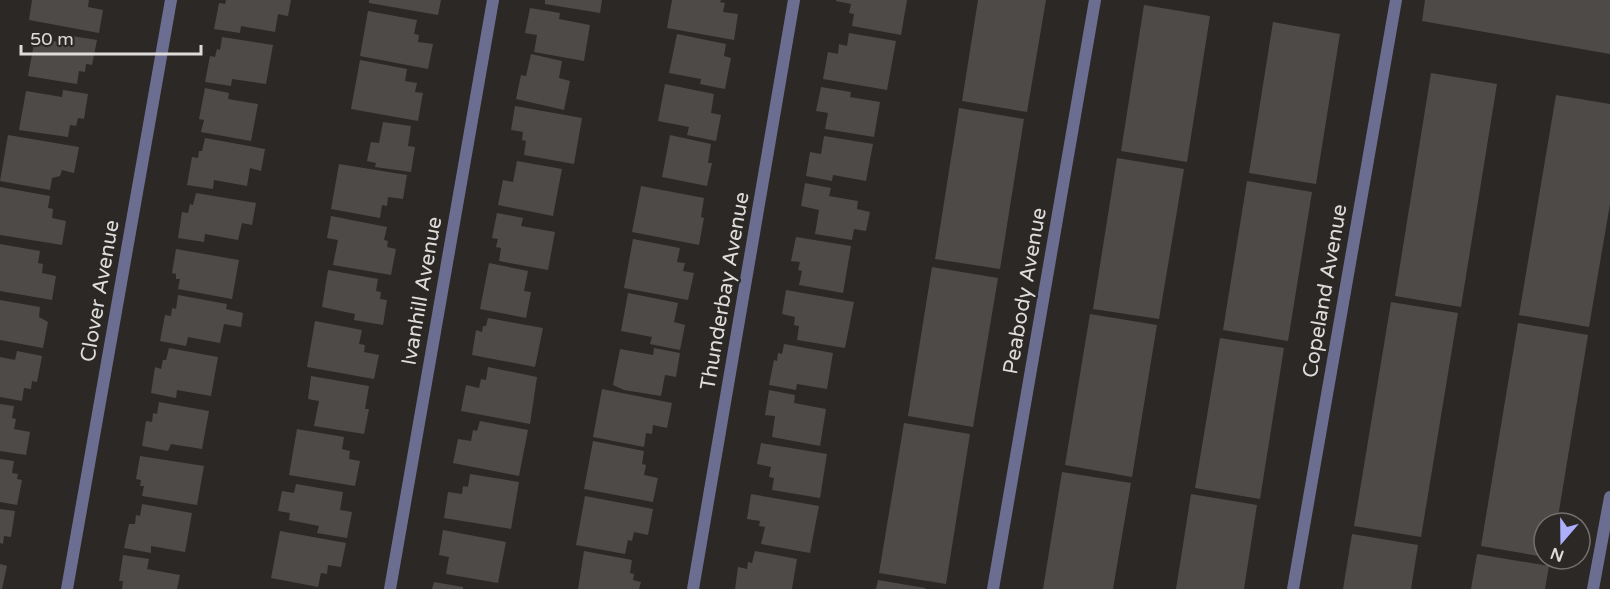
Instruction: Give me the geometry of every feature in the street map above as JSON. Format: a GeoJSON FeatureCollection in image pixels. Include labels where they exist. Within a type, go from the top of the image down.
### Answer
{"type":"FeatureCollection","features":[{"type":"Feature","properties":{"kind":"street","name":"Clover Avenue"},"geometry":{"type":"LineString","coordinates":[[67,589],[171,0]]}},
{"type":"Feature","properties":{"kind":"street","name":"Ivanhill Avenue"},"geometry":{"type":"LineString","coordinates":[[390,589],[493,0]]}},
{"type":"Feature","properties":{"kind":"street","name":"Thunderbay Avenue"},"geometry":{"type":"LineString","coordinates":[[693,589],[794,0]]}},
{"type":"Feature","properties":{"kind":"street","name":"Peabody Avenue"},"geometry":{"type":"LineString","coordinates":[[993,589],[1095,0]]}},
{"type":"Feature","properties":{"kind":"street","name":"Copeland Avenue"},"geometry":{"type":"LineString","coordinates":[[1293,589],[1396,0]]}},
{"type":"Feature","properties":{"kind":"street"},"geometry":{"type":"LineString","coordinates":[[1593,589],[1610,497]]}},
{"type":"Feature","properties":{"kind":"building"},"geometry":{"type":"Polygon","coordinates":[[[32,0],[89,0],[88,7],[103,10],[99,33],[29,20],[32,0]]]}},
{"type":"Feature","properties":{"kind":"building"},"geometry":{"type":"Polygon","coordinates":[[[226,0],[291,0],[288,16],[278,14],[275,32],[241,26],[240,33],[214,29],[219,3],[225,4],[226,0]]]}},
{"type":"Feature","properties":{"kind":"building"},"geometry":{"type":"Polygon","coordinates":[[[369,0],[441,0],[438,15],[369,3],[369,0]]]}},
{"type":"Feature","properties":{"kind":"building"},"geometry":{"type":"Polygon","coordinates":[[[545,0],[602,0],[600,13],[545,4],[545,0]]]}},
{"type":"Feature","properties":{"kind":"building"},"geometry":{"type":"Polygon","coordinates":[[[672,0],[721,0],[720,2],[725,3],[723,12],[738,14],[734,40],[667,28],[672,0]]]}},
{"type":"Feature","properties":{"kind":"building"},"geometry":{"type":"Polygon","coordinates":[[[836,0],[907,0],[901,35],[852,26],[854,14],[849,13],[851,4],[836,0]]]}},
{"type":"Feature","properties":{"kind":"building"},"geometry":{"type":"Polygon","coordinates":[[[978,0],[1046,0],[1027,112],[962,101],[978,0]]]}},
{"type":"Feature","properties":{"kind":"building"},"geometry":{"type":"Polygon","coordinates":[[[1425,0],[1610,0],[1610,54],[1422,21],[1425,0]]]}},
{"type":"Feature","properties":{"kind":"building"},"geometry":{"type":"Polygon","coordinates":[[[1144,5],[1210,16],[1187,162],[1121,151],[1144,5]]]}},
{"type":"Feature","properties":{"kind":"building"},"geometry":{"type":"Polygon","coordinates":[[[530,8],[560,13],[559,19],[590,25],[584,61],[534,52],[537,35],[525,33],[530,8]]]}},
{"type":"Feature","properties":{"kind":"building"},"geometry":{"type":"Polygon","coordinates":[[[368,11],[417,20],[414,34],[419,35],[418,42],[433,44],[428,69],[360,56],[368,11]]]}},
{"type":"Feature","properties":{"kind":"building"},"geometry":{"type":"Polygon","coordinates":[[[1273,22],[1340,34],[1316,184],[1249,173],[1273,22]]]}},
{"type":"Feature","properties":{"kind":"building"},"geometry":{"type":"Polygon","coordinates":[[[849,33],[896,41],[887,90],[823,79],[828,52],[838,54],[839,44],[847,46],[849,33]]]}},
{"type":"Feature","properties":{"kind":"building"},"geometry":{"type":"Polygon","coordinates":[[[677,34],[726,44],[724,56],[731,58],[725,89],[700,84],[701,79],[669,73],[677,34]]]}},
{"type":"Feature","properties":{"kind":"building"},"geometry":{"type":"Polygon","coordinates":[[[72,36],[97,40],[92,65],[86,64],[85,72],[79,71],[77,84],[28,76],[35,38],[71,44],[72,36]]]}},
{"type":"Feature","properties":{"kind":"building"},"geometry":{"type":"Polygon","coordinates":[[[222,37],[273,45],[266,84],[232,79],[231,86],[205,82],[210,56],[215,57],[217,49],[220,50],[222,37]]]}},
{"type":"Feature","properties":{"kind":"building"},"geometry":{"type":"Polygon","coordinates":[[[531,54],[562,61],[559,78],[570,81],[564,110],[516,99],[521,75],[526,76],[531,54]]]}},
{"type":"Feature","properties":{"kind":"building"},"geometry":{"type":"Polygon","coordinates":[[[360,60],[407,69],[405,81],[417,83],[415,92],[423,93],[418,121],[351,109],[360,60]]]}},
{"type":"Feature","properties":{"kind":"building"},"geometry":{"type":"Polygon","coordinates":[[[1431,73],[1497,84],[1461,307],[1395,296],[1431,73]]]}},
{"type":"Feature","properties":{"kind":"building"},"geometry":{"type":"Polygon","coordinates":[[[665,84],[714,94],[711,113],[721,115],[716,141],[687,135],[689,127],[658,121],[665,84]]]}},
{"type":"Feature","properties":{"kind":"building"},"geometry":{"type":"Polygon","coordinates":[[[821,87],[851,92],[850,97],[880,102],[874,137],[825,129],[828,113],[816,111],[821,87]]]}},
{"type":"Feature","properties":{"kind":"building"},"geometry":{"type":"Polygon","coordinates":[[[205,88],[229,93],[228,99],[258,104],[251,141],[201,132],[204,120],[199,119],[205,88]]]}},
{"type":"Feature","properties":{"kind":"building"},"geometry":{"type":"Polygon","coordinates":[[[63,90],[88,94],[84,119],[78,118],[76,126],[70,125],[68,137],[19,130],[26,91],[62,97],[63,90]]]}},
{"type":"Feature","properties":{"kind":"building"},"geometry":{"type":"Polygon","coordinates":[[[1556,95],[1610,104],[1610,204],[1589,327],[1519,315],[1556,95]]]}},
{"type":"Feature","properties":{"kind":"building"},"geometry":{"type":"Polygon","coordinates":[[[515,106],[582,118],[574,164],[524,155],[526,141],[522,140],[523,132],[511,130],[515,106]]]}},
{"type":"Feature","properties":{"kind":"building"},"geometry":{"type":"Polygon","coordinates":[[[959,108],[1024,119],[1000,269],[935,259],[959,108]]]}},
{"type":"Feature","properties":{"kind":"building"},"geometry":{"type":"Polygon","coordinates":[[[383,122],[411,126],[408,146],[415,147],[411,172],[375,167],[376,163],[367,161],[371,142],[379,143],[383,122]]]}},
{"type":"Feature","properties":{"kind":"building"},"geometry":{"type":"Polygon","coordinates":[[[8,135],[79,147],[74,173],[62,170],[60,176],[52,178],[50,190],[0,181],[8,135]]]}},
{"type":"Feature","properties":{"kind":"building"},"geometry":{"type":"Polygon","coordinates":[[[670,135],[711,144],[708,163],[712,163],[707,186],[662,177],[670,135]]]}},
{"type":"Feature","properties":{"kind":"building"},"geometry":{"type":"Polygon","coordinates":[[[824,136],[873,144],[866,181],[833,175],[832,181],[806,176],[810,152],[821,154],[824,136]]]}},
{"type":"Feature","properties":{"kind":"building"},"geometry":{"type":"Polygon","coordinates":[[[205,138],[265,149],[261,171],[250,168],[247,186],[214,180],[213,189],[187,185],[192,157],[198,158],[205,138]]]}},
{"type":"Feature","properties":{"kind":"building"},"geometry":{"type":"Polygon","coordinates":[[[1117,158],[1184,169],[1159,319],[1093,309],[1117,158]]]}},
{"type":"Feature","properties":{"kind":"building"},"geometry":{"type":"Polygon","coordinates":[[[517,161],[562,169],[553,216],[498,205],[503,180],[513,182],[517,161]]]}},
{"type":"Feature","properties":{"kind":"building"},"geometry":{"type":"Polygon","coordinates":[[[339,164],[407,175],[403,199],[388,197],[387,206],[382,205],[380,218],[331,209],[339,164]]]}},
{"type":"Feature","properties":{"kind":"building"},"geometry":{"type":"Polygon","coordinates":[[[1247,181],[1312,192],[1288,341],[1223,330],[1247,181]]]}},
{"type":"Feature","properties":{"kind":"building"},"geometry":{"type":"Polygon","coordinates":[[[805,183],[831,188],[829,196],[858,201],[857,209],[870,212],[866,231],[854,229],[852,240],[815,234],[819,210],[801,206],[805,183]]]}},
{"type":"Feature","properties":{"kind":"building"},"geometry":{"type":"Polygon","coordinates":[[[641,186],[704,198],[701,217],[704,218],[699,245],[632,232],[641,186]]]}},
{"type":"Feature","properties":{"kind":"building"},"geometry":{"type":"Polygon","coordinates":[[[0,187],[50,196],[48,208],[53,209],[52,218],[66,221],[62,245],[0,235],[0,187]]]}},
{"type":"Feature","properties":{"kind":"building"},"geometry":{"type":"Polygon","coordinates":[[[196,193],[256,203],[252,225],[242,223],[238,240],[205,234],[204,242],[178,238],[182,212],[188,213],[196,193]]]}},
{"type":"Feature","properties":{"kind":"building"},"geometry":{"type":"Polygon","coordinates":[[[497,213],[523,218],[521,226],[555,232],[548,270],[499,261],[501,248],[496,247],[498,239],[492,238],[497,213]]]}},
{"type":"Feature","properties":{"kind":"building"},"geometry":{"type":"Polygon","coordinates":[[[331,216],[387,227],[384,240],[388,241],[387,247],[396,249],[391,275],[333,265],[338,240],[327,238],[331,216]]]}},
{"type":"Feature","properties":{"kind":"building"},"geometry":{"type":"Polygon","coordinates":[[[796,237],[851,246],[843,293],[799,285],[802,271],[798,270],[800,262],[791,261],[796,237]]]}},
{"type":"Feature","properties":{"kind":"building"},"geometry":{"type":"Polygon","coordinates":[[[633,239],[680,248],[677,262],[685,263],[683,271],[694,273],[688,300],[624,288],[633,239]]]}},
{"type":"Feature","properties":{"kind":"building"},"geometry":{"type":"Polygon","coordinates":[[[0,244],[40,251],[38,263],[43,264],[42,273],[56,276],[52,300],[0,291],[0,244]]]}},
{"type":"Feature","properties":{"kind":"building"},"geometry":{"type":"Polygon","coordinates":[[[176,249],[239,260],[232,299],[178,289],[180,279],[176,279],[176,274],[172,273],[176,249]]]}},
{"type":"Feature","properties":{"kind":"building"},"geometry":{"type":"Polygon","coordinates":[[[489,263],[528,271],[524,291],[531,292],[526,318],[480,309],[489,263]]]}},
{"type":"Feature","properties":{"kind":"building"},"geometry":{"type":"Polygon","coordinates":[[[932,267],[998,278],[973,427],[908,416],[932,267]]]}},
{"type":"Feature","properties":{"kind":"building"},"geometry":{"type":"Polygon","coordinates":[[[328,270],[378,279],[376,291],[381,292],[380,299],[387,300],[383,325],[354,320],[355,314],[322,307],[328,270]]]}},
{"type":"Feature","properties":{"kind":"building"},"geometry":{"type":"Polygon","coordinates":[[[786,290],[854,302],[845,348],[797,340],[799,326],[794,325],[795,317],[782,314],[786,290]]]}},
{"type":"Feature","properties":{"kind":"building"},"geometry":{"type":"Polygon","coordinates":[[[628,293],[678,303],[674,322],[685,325],[680,350],[650,344],[652,337],[621,331],[628,293]]]}},
{"type":"Feature","properties":{"kind":"building"},"geometry":{"type":"Polygon","coordinates":[[[178,295],[227,304],[226,309],[243,313],[241,327],[224,324],[220,343],[188,337],[186,346],[160,341],[165,315],[171,316],[172,308],[176,309],[178,295]]]}},
{"type":"Feature","properties":{"kind":"building"},"geometry":{"type":"Polygon","coordinates":[[[0,300],[40,307],[39,317],[48,322],[43,348],[0,340],[0,300]]]}},
{"type":"Feature","properties":{"kind":"building"},"geometry":{"type":"Polygon","coordinates":[[[1391,302],[1458,313],[1421,537],[1354,526],[1391,302]]]}},
{"type":"Feature","properties":{"kind":"building"},"geometry":{"type":"Polygon","coordinates":[[[1090,314],[1157,325],[1132,477],[1065,465],[1090,314]]]}},
{"type":"Feature","properties":{"kind":"building"},"geometry":{"type":"Polygon","coordinates":[[[488,318],[543,328],[535,367],[472,355],[476,330],[482,332],[488,318]]]}},
{"type":"Feature","properties":{"kind":"building"},"geometry":{"type":"Polygon","coordinates":[[[315,321],[362,330],[359,344],[365,345],[364,352],[379,355],[374,379],[307,367],[315,321]]]}},
{"type":"Feature","properties":{"kind":"building"},"geometry":{"type":"Polygon","coordinates":[[[1518,323],[1588,335],[1559,511],[1532,511],[1532,555],[1481,546],[1518,323]]]}},
{"type":"Feature","properties":{"kind":"building"},"geometry":{"type":"Polygon","coordinates":[[[1220,338],[1284,348],[1260,499],[1195,488],[1220,338]]]}},
{"type":"Feature","properties":{"kind":"building"},"geometry":{"type":"Polygon","coordinates":[[[784,344],[833,353],[827,389],[797,384],[796,390],[769,385],[774,360],[777,361],[778,353],[782,354],[784,344]]]}},
{"type":"Feature","properties":{"kind":"building"},"geometry":{"type":"Polygon","coordinates":[[[169,348],[218,357],[211,396],[177,390],[176,398],[151,393],[155,367],[161,369],[169,348]]]}},
{"type":"Feature","properties":{"kind":"building"},"geometry":{"type":"Polygon","coordinates":[[[654,348],[680,353],[676,377],[665,375],[661,396],[624,390],[613,385],[620,349],[653,355],[654,348]]]}},
{"type":"Feature","properties":{"kind":"building"},"geometry":{"type":"Polygon","coordinates":[[[17,351],[42,356],[37,382],[32,381],[31,389],[24,388],[22,401],[0,397],[0,357],[15,360],[17,351]]]}},
{"type":"Feature","properties":{"kind":"building"},"geometry":{"type":"Polygon","coordinates":[[[488,367],[537,377],[530,424],[461,411],[466,385],[479,388],[481,379],[486,380],[488,367]]]}},
{"type":"Feature","properties":{"kind":"building"},"geometry":{"type":"Polygon","coordinates":[[[311,376],[369,386],[365,409],[369,409],[364,434],[314,426],[319,401],[308,399],[311,376]]]}},
{"type":"Feature","properties":{"kind":"building"},"geometry":{"type":"Polygon","coordinates":[[[602,389],[672,403],[667,428],[653,425],[652,434],[646,433],[644,447],[593,437],[602,389]]]}},
{"type":"Feature","properties":{"kind":"building"},"geometry":{"type":"Polygon","coordinates":[[[769,390],[795,395],[794,403],[826,409],[820,446],[772,437],[775,416],[765,415],[769,390]]]}},
{"type":"Feature","properties":{"kind":"building"},"geometry":{"type":"Polygon","coordinates":[[[159,402],[209,411],[202,449],[171,444],[168,451],[142,446],[146,421],[152,422],[153,413],[157,414],[159,402]]]}},
{"type":"Feature","properties":{"kind":"building"},"geometry":{"type":"Polygon","coordinates":[[[0,404],[14,406],[12,418],[16,419],[14,429],[30,432],[26,455],[0,451],[0,404]]]}},
{"type":"Feature","properties":{"kind":"building"},"geometry":{"type":"Polygon","coordinates":[[[480,421],[528,430],[519,476],[453,463],[458,439],[471,441],[473,430],[477,431],[480,421]]]}},
{"type":"Feature","properties":{"kind":"building"},"geometry":{"type":"Polygon","coordinates":[[[904,423],[970,434],[946,584],[879,573],[904,423]]]}},
{"type":"Feature","properties":{"kind":"building"},"geometry":{"type":"Polygon","coordinates":[[[297,429],[344,437],[342,449],[350,451],[349,459],[360,461],[355,486],[289,475],[297,429]]]}},
{"type":"Feature","properties":{"kind":"building"},"geometry":{"type":"Polygon","coordinates":[[[593,441],[644,451],[642,464],[646,465],[644,475],[658,478],[653,502],[584,489],[593,441]]]}},
{"type":"Feature","properties":{"kind":"building"},"geometry":{"type":"Polygon","coordinates":[[[761,443],[827,454],[820,498],[772,490],[774,478],[769,477],[771,467],[757,464],[761,443]]]}},
{"type":"Feature","properties":{"kind":"building"},"geometry":{"type":"Polygon","coordinates":[[[140,456],[204,466],[197,505],[142,496],[144,486],[140,486],[141,480],[136,479],[140,456]]]}},
{"type":"Feature","properties":{"kind":"building"},"geometry":{"type":"Polygon","coordinates":[[[0,459],[14,461],[12,473],[18,474],[17,479],[22,480],[17,505],[0,502],[0,459]]]}},
{"type":"Feature","properties":{"kind":"building"},"geometry":{"type":"Polygon","coordinates":[[[1062,472],[1131,483],[1113,589],[1043,589],[1062,472]]]}},
{"type":"Feature","properties":{"kind":"building"},"geometry":{"type":"Polygon","coordinates":[[[470,474],[519,482],[511,529],[444,518],[448,492],[462,494],[463,486],[468,487],[470,474]]]}},
{"type":"Feature","properties":{"kind":"building"},"geometry":{"type":"Polygon","coordinates":[[[296,484],[343,492],[340,510],[352,512],[347,538],[317,533],[319,526],[289,520],[290,513],[278,511],[282,491],[294,493],[296,484]]]}},
{"type":"Feature","properties":{"kind":"building"},"geometry":{"type":"Polygon","coordinates":[[[751,494],[819,506],[810,553],[761,544],[765,527],[759,526],[760,521],[747,519],[751,494]]]}},
{"type":"Feature","properties":{"kind":"building"},"geometry":{"type":"Polygon","coordinates":[[[1191,494],[1257,505],[1244,589],[1176,589],[1191,494]]]}},
{"type":"Feature","properties":{"kind":"building"},"geometry":{"type":"Polygon","coordinates":[[[585,496],[653,509],[648,535],[634,532],[632,541],[628,540],[625,554],[576,545],[585,496]]]}},
{"type":"Feature","properties":{"kind":"building"},"geometry":{"type":"Polygon","coordinates":[[[142,504],[192,513],[185,552],[151,546],[151,553],[124,548],[129,524],[135,524],[136,515],[140,516],[142,504]]]}},
{"type":"Feature","properties":{"kind":"building"},"geometry":{"type":"Polygon","coordinates":[[[0,509],[15,511],[11,537],[4,536],[3,544],[0,543],[0,509]]]}},
{"type":"Feature","properties":{"kind":"building"},"geometry":{"type":"Polygon","coordinates":[[[443,530],[506,542],[498,583],[446,574],[449,557],[439,555],[443,530]]]}},
{"type":"Feature","properties":{"kind":"building"},"geometry":{"type":"Polygon","coordinates":[[[280,531],[346,543],[341,567],[328,565],[327,574],[321,573],[318,587],[271,578],[280,531]]]}},
{"type":"Feature","properties":{"kind":"building"},"geometry":{"type":"Polygon","coordinates":[[[1352,534],[1418,545],[1411,589],[1343,589],[1352,534]]]}},
{"type":"Feature","properties":{"kind":"building"},"geometry":{"type":"Polygon","coordinates":[[[584,551],[632,560],[630,573],[634,574],[633,580],[641,582],[639,589],[578,589],[584,551]]]}},
{"type":"Feature","properties":{"kind":"building"},"geometry":{"type":"Polygon","coordinates":[[[755,551],[797,559],[792,589],[735,589],[738,567],[747,569],[748,562],[752,563],[755,551]]]}},
{"type":"Feature","properties":{"kind":"building"},"geometry":{"type":"Polygon","coordinates":[[[1477,554],[1532,563],[1532,571],[1548,571],[1545,589],[1471,589],[1477,554]]]}},
{"type":"Feature","properties":{"kind":"building"},"geometry":{"type":"Polygon","coordinates":[[[123,555],[149,559],[147,569],[180,575],[177,589],[122,589],[123,581],[119,581],[123,555]]]}},
{"type":"Feature","properties":{"kind":"building"},"geometry":{"type":"Polygon","coordinates":[[[0,564],[7,566],[2,589],[0,589],[0,564]]]}},
{"type":"Feature","properties":{"kind":"building"},"geometry":{"type":"Polygon","coordinates":[[[878,580],[925,588],[925,589],[876,589],[878,580]]]}},
{"type":"Feature","properties":{"kind":"building"},"geometry":{"type":"Polygon","coordinates":[[[434,582],[463,587],[463,589],[432,589],[434,582]]]}}]}
